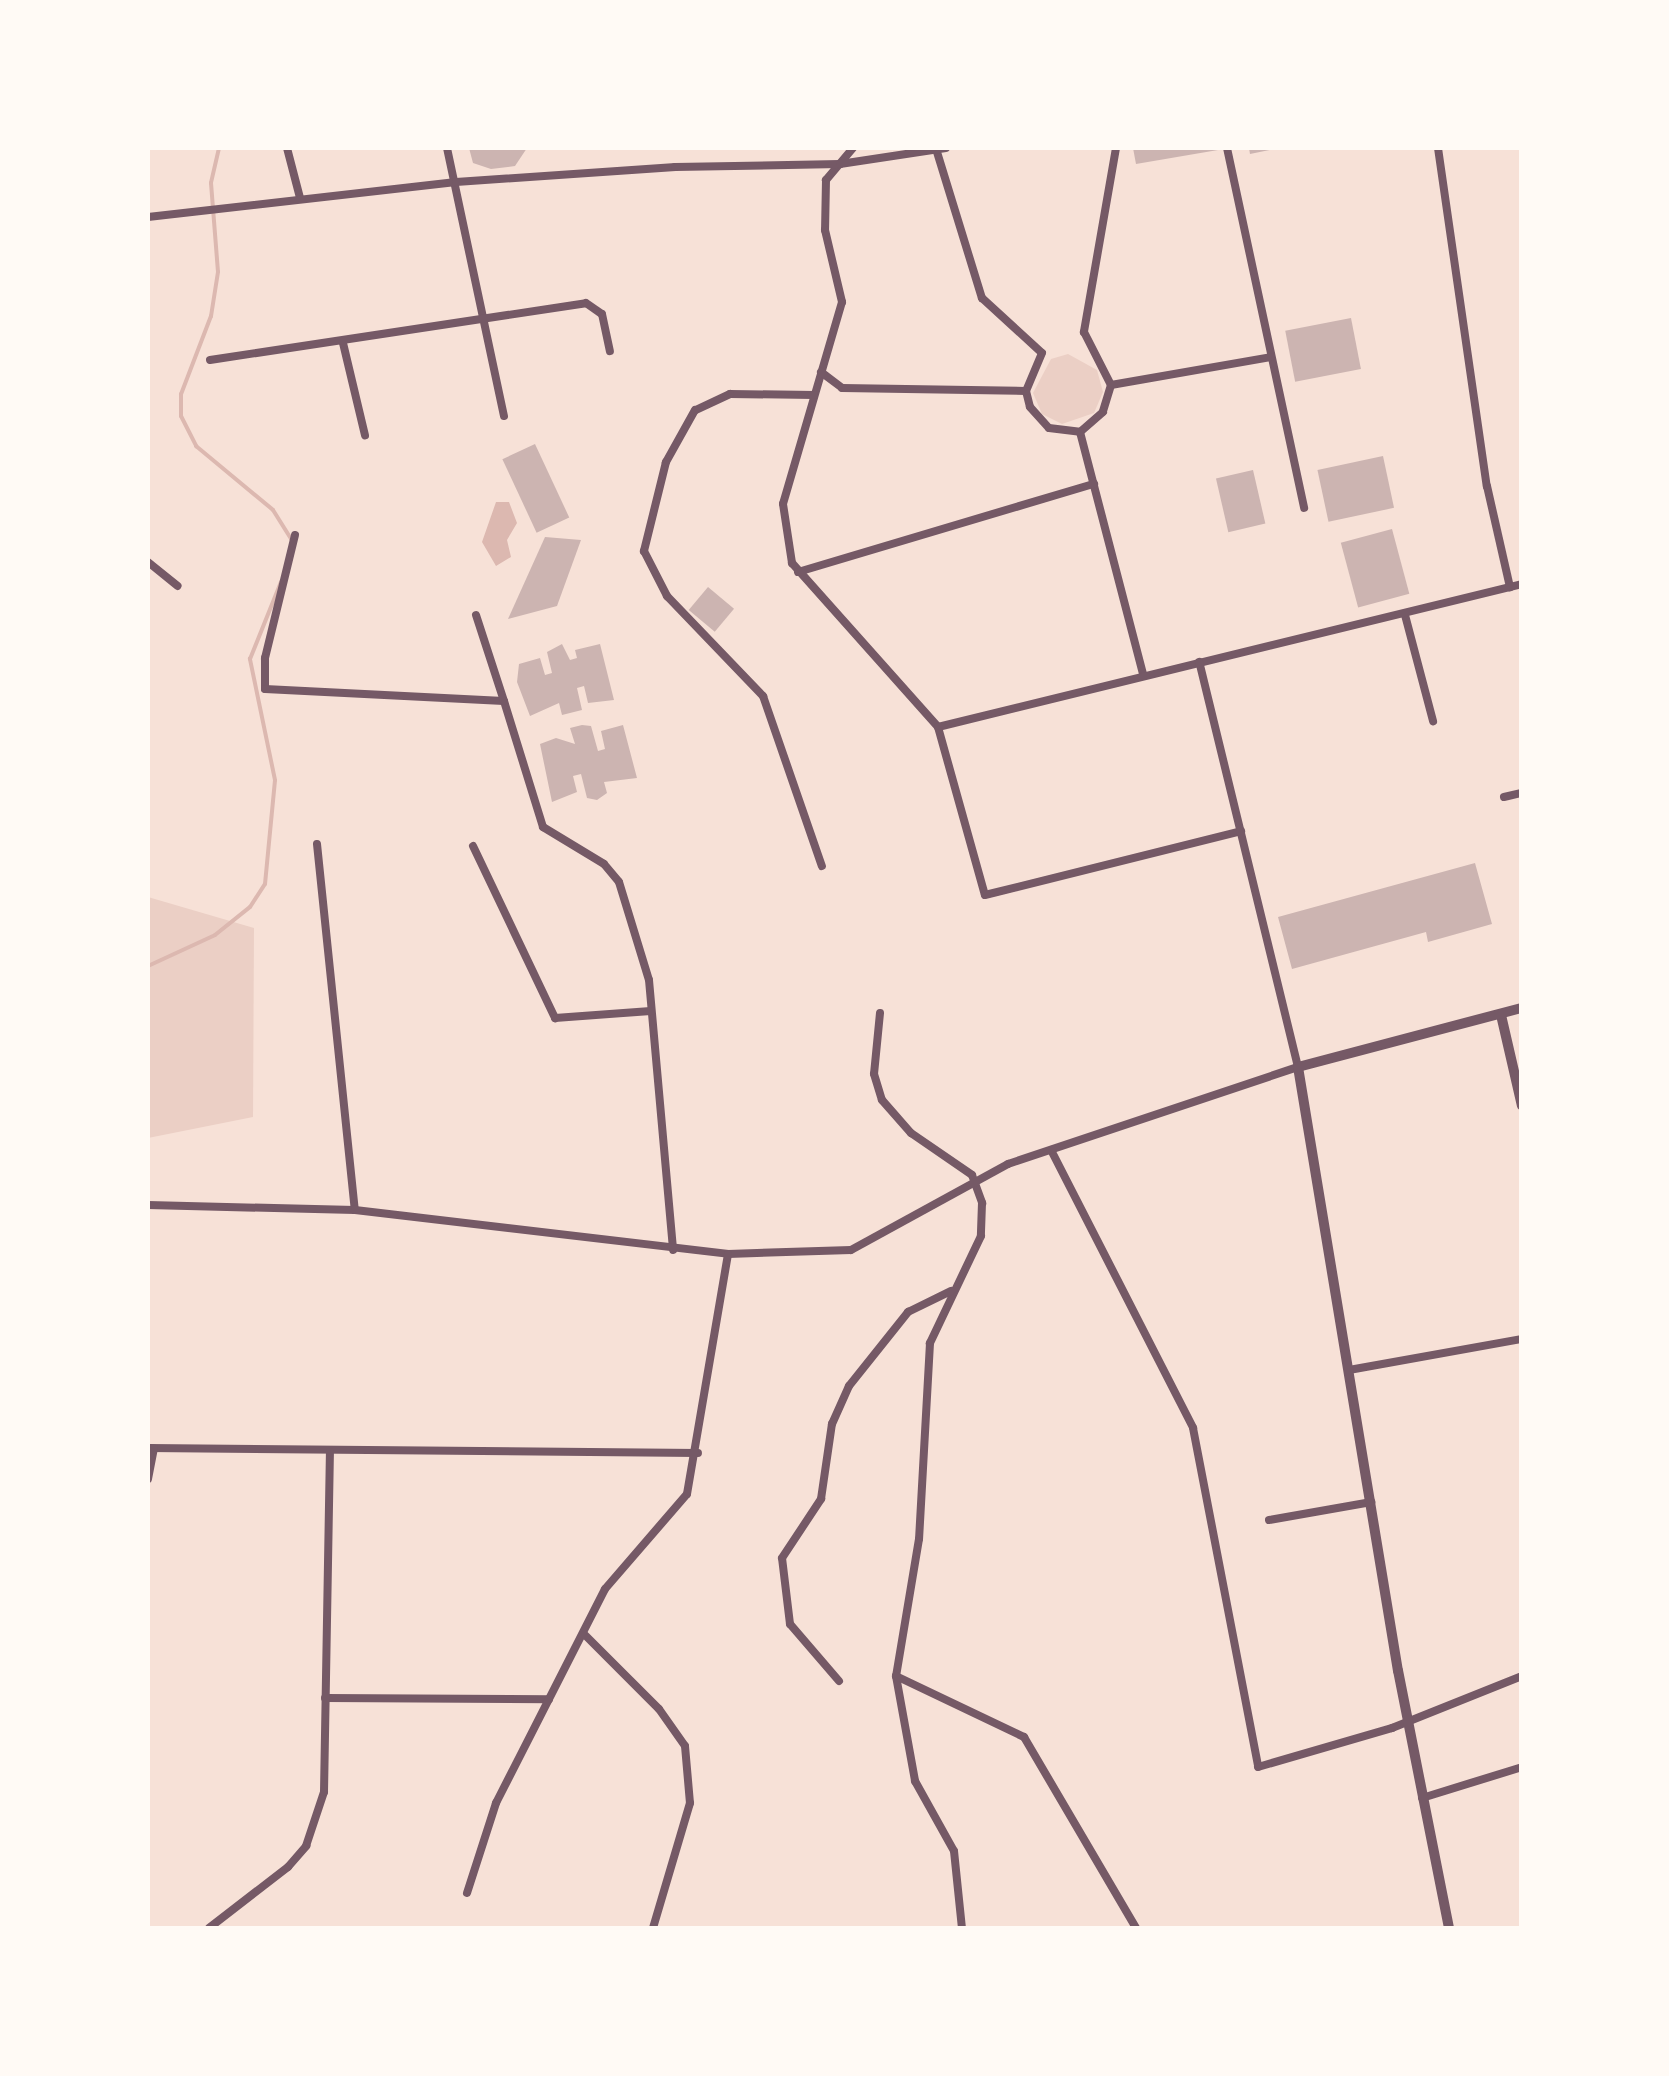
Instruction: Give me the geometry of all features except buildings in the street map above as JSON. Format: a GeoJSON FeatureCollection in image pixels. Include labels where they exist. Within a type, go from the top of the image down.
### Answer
{"type":"FeatureCollection","features":[{"type":"Feature","properties":{"kind":"street"},"geometry":{"type":"LineString","coordinates":[[287,148],[300,198]]}},
{"type":"Feature","properties":{"kind":"street"},"geometry":{"type":"LineString","coordinates":[[447,148],[504,416]]}},
{"type":"Feature","properties":{"kind":"street"},"geometry":{"type":"LineString","coordinates":[[853,148],[826,180],[824,201],[842,302],[783,504],[798,572],[938,727],[984,895],[1241,831]]}},
{"type":"Feature","properties":{"kind":"street"},"geometry":{"type":"LineString","coordinates":[[148,217],[456,182],[840,164],[941,150],[982,298],[1042,354],[1026,391],[1030,407],[1049,428],[1080,432],[1102,412],[1111,385],[1084,332],[1116,148]]}},
{"type":"Feature","properties":{"kind":"street"},"geometry":{"type":"LineString","coordinates":[[1227,148],[1304,508]]}},
{"type":"Feature","properties":{"kind":"street"},"geometry":{"type":"LineString","coordinates":[[1438,148],[1487,486],[1510,587]]}},
{"type":"Feature","properties":{"kind":"street"},"geometry":{"type":"LineString","coordinates":[[210,360],[343,343],[484,316],[586,303],[602,314],[610,351]]}},
{"type":"Feature","properties":{"kind":"street"},"geometry":{"type":"LineString","coordinates":[[343,343],[364,435]]}},
{"type":"Feature","properties":{"kind":"street"},"geometry":{"type":"LineString","coordinates":[[1111,385],[1271,357]]}},
{"type":"Feature","properties":{"kind":"street"},"geometry":{"type":"LineString","coordinates":[[821,372],[842,388],[1026,391]]}},
{"type":"Feature","properties":{"kind":"street"},"geometry":{"type":"LineString","coordinates":[[814,395],[730,394],[695,410],[666,462],[644,551],[667,596],[763,696],[822,866]]}},
{"type":"Feature","properties":{"kind":"street"},"geometry":{"type":"LineString","coordinates":[[1080,432],[1143,673]]}},
{"type":"Feature","properties":{"kind":"street"},"geometry":{"type":"LineString","coordinates":[[798,572],[1094,484]]}},
{"type":"Feature","properties":{"kind":"street"},"geometry":{"type":"LineString","coordinates":[[295,535],[262,685],[504,701]]}},
{"type":"Feature","properties":{"kind":"street"},"geometry":{"type":"LineString","coordinates":[[148,562],[178,586]]}},
{"type":"Feature","properties":{"kind":"street"},"geometry":{"type":"LineString","coordinates":[[938,727],[1143,673],[1405,615],[1522,584]]}},
{"type":"Feature","properties":{"kind":"street"},"geometry":{"type":"LineString","coordinates":[[1405,615],[1432,721]]}},
{"type":"Feature","properties":{"kind":"street"},"geometry":{"type":"LineString","coordinates":[[476,616],[543,827],[604,864],[619,882],[642,944],[672,1250]]}},
{"type":"Feature","properties":{"kind":"street"},"geometry":{"type":"LineString","coordinates":[[1199,662],[1298,1067],[1408,1721],[1449,1928]]}},
{"type":"Feature","properties":{"kind":"street"},"geometry":{"type":"LineString","coordinates":[[1504,798],[1522,792]]}},
{"type":"Feature","properties":{"kind":"street"},"geometry":{"type":"LineString","coordinates":[[317,844],[356,1210]]}},
{"type":"Feature","properties":{"kind":"street"},"geometry":{"type":"LineString","coordinates":[[473,846],[555,1018],[651,1011]]}},
{"type":"Feature","properties":{"kind":"street"},"geometry":{"type":"LineString","coordinates":[[148,1205],[356,1210],[728,1254],[866,1246],[975,1180],[1051,1150],[1298,1067],[1522,1008]]}},
{"type":"Feature","properties":{"kind":"street"},"geometry":{"type":"LineString","coordinates":[[880,1013],[874,1074],[882,1100],[912,1132],[975,1180],[980,1236],[930,1343],[918,1539],[896,1676],[915,1781],[954,1851],[962,1928]]}},
{"type":"Feature","properties":{"kind":"street"},"geometry":{"type":"LineString","coordinates":[[1500,1014],[1522,1106]]}},
{"type":"Feature","properties":{"kind":"street"},"geometry":{"type":"LineString","coordinates":[[1051,1150],[1193,1428],[1258,1767],[1408,1721],[1522,1676]]}},
{"type":"Feature","properties":{"kind":"street"},"geometry":{"type":"LineString","coordinates":[[467,1893],[496,1803],[586,1636],[605,1588],[674,1516],[698,1453],[728,1254]]}},
{"type":"Feature","properties":{"kind":"street"},"geometry":{"type":"LineString","coordinates":[[839,1681],[790,1624],[782,1558],[821,1499],[832,1424],[849,1386],[908,1312],[952,1291]]}},
{"type":"Feature","properties":{"kind":"street"},"geometry":{"type":"LineString","coordinates":[[1349,1370],[1522,1340]]}},
{"type":"Feature","properties":{"kind":"street"},"geometry":{"type":"LineString","coordinates":[[148,1479],[151,1449],[698,1453]]}},
{"type":"Feature","properties":{"kind":"street"},"geometry":{"type":"LineString","coordinates":[[209,1928],[306,1846],[324,1792],[330,1452]]}},
{"type":"Feature","properties":{"kind":"street"},"geometry":{"type":"LineString","coordinates":[[1270,1520],[1372,1502]]}},
{"type":"Feature","properties":{"kind":"street"},"geometry":{"type":"LineString","coordinates":[[586,1636],[659,1709],[685,1746],[690,1803],[653,1928]]}},
{"type":"Feature","properties":{"kind":"street"},"geometry":{"type":"LineString","coordinates":[[896,1676],[1024,1736],[1136,1928]]}},
{"type":"Feature","properties":{"kind":"street"},"geometry":{"type":"LineString","coordinates":[[325,1698],[549,1699]]}},
{"type":"Feature","properties":{"kind":"street"},"geometry":{"type":"LineString","coordinates":[[1422,1798],[1522,1767]]}},
{"type":"Feature","properties":{"kind":"shaded area"},"geometry":{"type":"Polygon","coordinates":[[[1068,354],[1097,370],[1103,392],[1094,413],[1062,424],[1042,414],[1033,393],[1051,359],[1068,354]]]}},
{"type":"Feature","properties":{"kind":"shaded area"},"geometry":{"type":"Polygon","coordinates":[[[496,502],[509,502],[517,523],[507,540],[511,557],[496,566],[482,542],[496,502]]]}},
{"type":"Feature","properties":{"kind":"shaded area"},"geometry":{"type":"Polygon","coordinates":[[[148,897],[254,928],[253,1117],[148,1138],[148,897]]]}},
{"type":"Feature","properties":{"kind":"waterway"},"geometry":{"type":"LineString","coordinates":[[219,148],[211,183],[218,272],[211,316],[181,394],[181,416],[196,446],[273,510],[292,540]]}},
{"type":"Feature","properties":{"kind":"waterway"},"geometry":{"type":"LineString","coordinates":[[148,966],[215,935],[250,907],[265,884],[275,780],[250,659],[281,582]]}}]}
